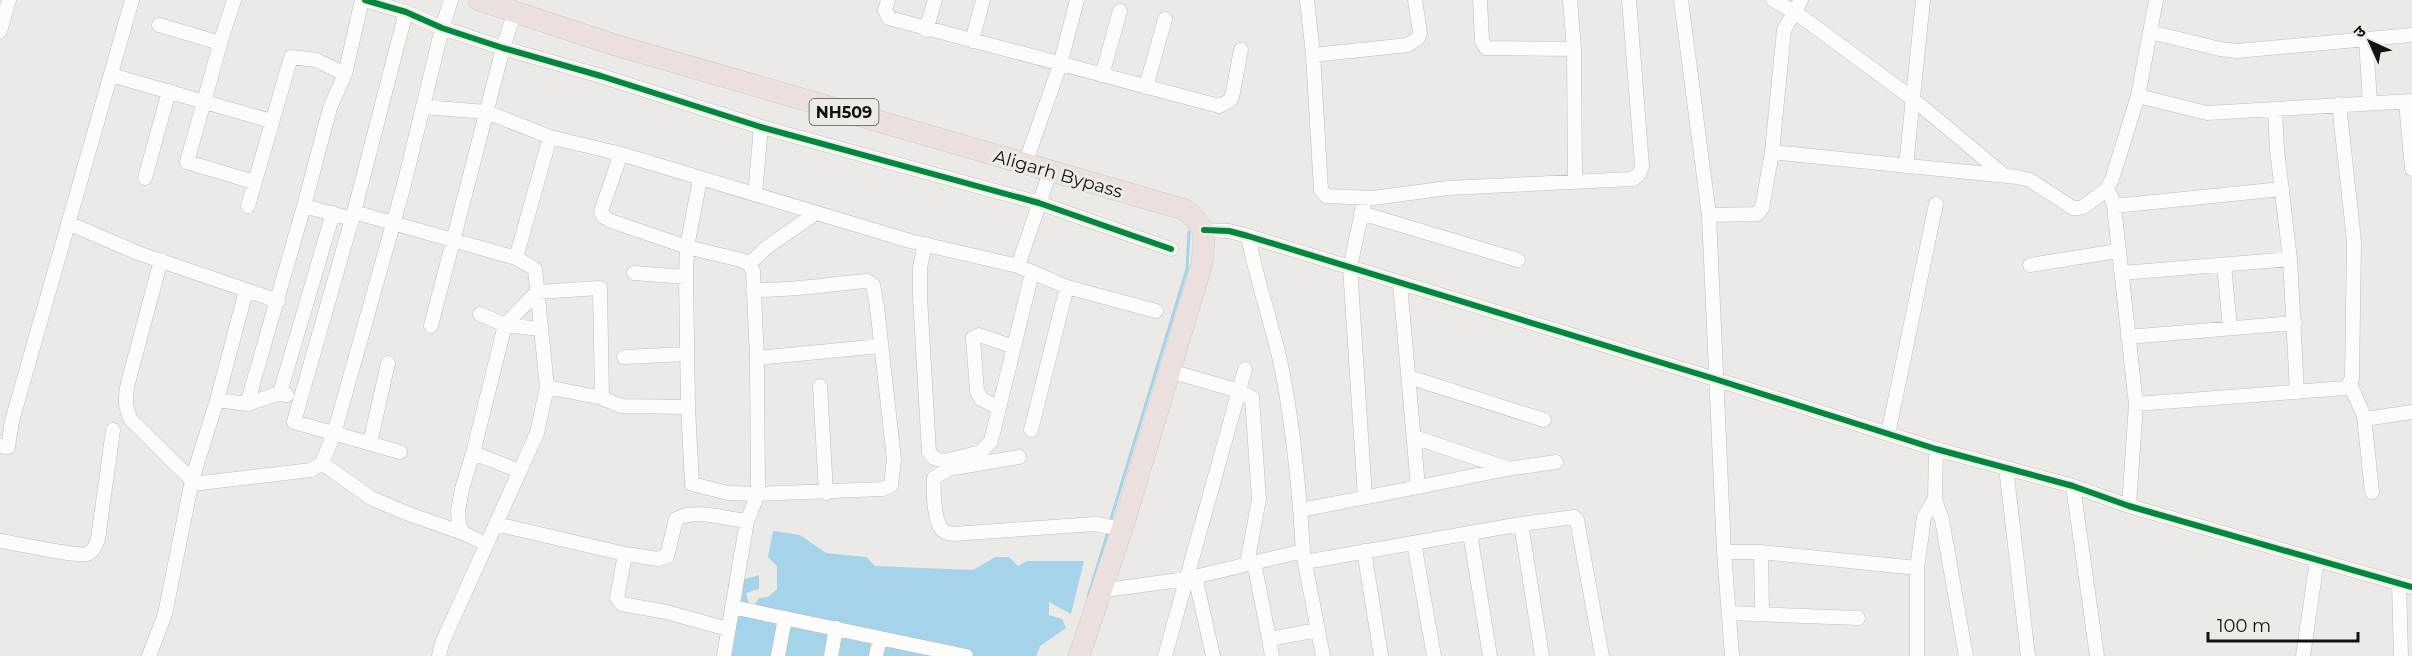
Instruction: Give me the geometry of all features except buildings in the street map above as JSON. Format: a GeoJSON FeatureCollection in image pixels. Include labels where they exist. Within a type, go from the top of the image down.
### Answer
{"type":"FeatureCollection","features":[{"type":"Feature","properties":{"kind":"highway","name":"Aligarh Bypass"},"geometry":{"type":"LineString","coordinates":[[479,0],[514,16],[1025,165],[1045,187],[1186,210],[1204,230]]}},
{"type":"Feature","properties":{"kind":"highway"},"geometry":{"type":"LineString","coordinates":[[1079,656],[1099,591],[1114,527],[1170,371],[1202,264],[1204,230]]}},
{"type":"Feature","properties":{"kind":"street"},"geometry":{"type":"LineString","coordinates":[[0,31],[9,0]]}},
{"type":"Feature","properties":{"kind":"street"},"geometry":{"type":"LineString","coordinates":[[0,446],[8,447],[12,421],[132,0]]}},
{"type":"Feature","properties":{"kind":"street"},"geometry":{"type":"LineString","coordinates":[[234,0],[203,100],[187,162],[254,182]]}},
{"type":"Feature","properties":{"kind":"street"},"geometry":{"type":"LineString","coordinates":[[247,404],[278,301],[330,108],[345,74],[364,0],[761,128],[1045,187],[1171,249]]}},
{"type":"Feature","properties":{"kind":"street"},"geometry":{"type":"LineString","coordinates":[[888,0],[885,10],[889,18],[926,30],[1219,106],[1232,97],[1241,50]]}},
{"type":"Feature","properties":{"kind":"street"},"geometry":{"type":"LineString","coordinates":[[926,30],[935,0]]}},
{"type":"Feature","properties":{"kind":"street"},"geometry":{"type":"LineString","coordinates":[[972,41],[983,0]]}},
{"type":"Feature","properties":{"kind":"street"},"geometry":{"type":"LineString","coordinates":[[1025,165],[1060,65],[1077,0]]}},
{"type":"Feature","properties":{"kind":"street"},"geometry":{"type":"LineString","coordinates":[[1307,0],[1313,55],[1321,190],[1326,196],[1365,198],[1448,188],[1632,178],[1639,174],[1642,166],[1629,0]]}},
{"type":"Feature","properties":{"kind":"street"},"geometry":{"type":"LineString","coordinates":[[1313,55],[1408,45],[1420,33],[1415,0]]}},
{"type":"Feature","properties":{"kind":"street"},"geometry":{"type":"LineString","coordinates":[[1480,0],[1482,41],[1486,48],[1574,49]]}},
{"type":"Feature","properties":{"kind":"street"},"geometry":{"type":"LineString","coordinates":[[1570,0],[1574,49],[1575,181]]}},
{"type":"Feature","properties":{"kind":"street"},"geometry":{"type":"LineString","coordinates":[[1681,0],[1709,215],[1724,552],[1732,656]]}},
{"type":"Feature","properties":{"kind":"street"},"geometry":{"type":"LineString","coordinates":[[1773,0],[1798,6],[2005,176]]}},
{"type":"Feature","properties":{"kind":"street"},"geometry":{"type":"LineString","coordinates":[[1906,166],[1923,0]]}},
{"type":"Feature","properties":{"kind":"street"},"geometry":{"type":"LineString","coordinates":[[1772,152],[2030,180],[2073,208],[2083,207],[2106,190],[2112,179],[2138,96],[2156,0]]}},
{"type":"Feature","properties":{"kind":"street"},"geometry":{"type":"LineString","coordinates":[[192,482],[311,471],[322,463],[334,434],[393,223],[450,2]]}},
{"type":"Feature","properties":{"kind":"street"},"geometry":{"type":"LineString","coordinates":[[1709,215],[1757,214],[1762,208],[1772,152],[1784,30],[1798,6]]}},
{"type":"Feature","properties":{"kind":"street"},"geometry":{"type":"LineString","coordinates":[[1102,75],[1120,11]]}},
{"type":"Feature","properties":{"kind":"street"},"geometry":{"type":"LineString","coordinates":[[400,452],[294,422],[353,215],[406,12]]}},
{"type":"Feature","properties":{"kind":"street"},"geometry":{"type":"LineString","coordinates":[[431,326],[514,16]]}},
{"type":"Feature","properties":{"kind":"street"},"geometry":{"type":"LineString","coordinates":[[1146,87],[1165,19]]}},
{"type":"Feature","properties":{"kind":"street"},"geometry":{"type":"LineString","coordinates":[[159,25],[220,43]]}},
{"type":"Feature","properties":{"kind":"street"},"geometry":{"type":"LineString","coordinates":[[2150,32],[2237,51],[2412,36]]}},
{"type":"Feature","properties":{"kind":"street"},"geometry":{"type":"LineString","coordinates":[[2366,40],[2370,103]]}},
{"type":"Feature","properties":{"kind":"street"},"geometry":{"type":"LineString","coordinates":[[248,206],[291,57],[316,60],[345,74]]}},
{"type":"Feature","properties":{"kind":"street"},"geometry":{"type":"LineString","coordinates":[[111,75],[271,121]]}},
{"type":"Feature","properties":{"kind":"street"},"geometry":{"type":"LineString","coordinates":[[145,178],[169,91]]}},
{"type":"Feature","properties":{"kind":"street"},"geometry":{"type":"LineString","coordinates":[[2138,96],[2207,113],[2275,111],[2339,104],[2409,101],[2412,170]]}},
{"type":"Feature","properties":{"kind":"street"},"geometry":{"type":"LineString","coordinates":[[2136,404],[2346,388],[2350,384],[2352,379],[2354,241],[2339,104]]}},
{"type":"Feature","properties":{"kind":"street"},"geometry":{"type":"LineString","coordinates":[[423,107],[487,112],[550,137],[621,154],[925,244],[1018,266],[1067,287],[1156,311]]}},
{"type":"Feature","properties":{"kind":"street"},"geometry":{"type":"LineString","coordinates":[[2275,111],[2277,150],[2290,259],[2297,392]]}},
{"type":"Feature","properties":{"kind":"street"},"geometry":{"type":"LineString","coordinates":[[755,194],[761,128]]}},
{"type":"Feature","properties":{"kind":"street"},"geometry":{"type":"LineString","coordinates":[[516,258],[550,137]]}},
{"type":"Feature","properties":{"kind":"street"},"geometry":{"type":"LineString","coordinates":[[621,154],[603,202],[601,211],[604,217],[687,247],[741,260],[749,264],[753,271],[757,358],[758,494],[747,521],[724,656]]}},
{"type":"Feature","properties":{"kind":"street"},"geometry":{"type":"LineString","coordinates":[[700,179],[687,247],[686,277],[692,484],[728,493],[758,494],[826,493],[882,489],[891,485],[894,459],[873,285],[867,281],[820,284],[774,291],[753,290]]}},
{"type":"Feature","properties":{"kind":"street"},"geometry":{"type":"LineString","coordinates":[[1018,266],[1045,187]]}},
{"type":"Feature","properties":{"kind":"street"},"geometry":{"type":"LineString","coordinates":[[2114,206],[2282,189]]}},
{"type":"Feature","properties":{"kind":"street"},"geometry":{"type":"LineString","coordinates":[[2106,190],[2114,206],[2136,404],[2129,506]]}},
{"type":"Feature","properties":{"kind":"street"},"geometry":{"type":"LineString","coordinates":[[1365,198],[1350,267],[1365,497]]}},
{"type":"Feature","properties":{"kind":"street"},"geometry":{"type":"LineString","coordinates":[[1888,434],[1936,204]]}},
{"type":"Feature","properties":{"kind":"street"},"geometry":{"type":"LineString","coordinates":[[304,206],[393,223],[516,258],[535,269],[547,387],[537,433],[442,643],[439,656]]}},
{"type":"Feature","properties":{"kind":"street"},"geometry":{"type":"LineString","coordinates":[[280,393],[333,213]]}},
{"type":"Feature","properties":{"kind":"street"},"geometry":{"type":"LineString","coordinates":[[749,264],[767,247],[816,213]]}},
{"type":"Feature","properties":{"kind":"street"},"geometry":{"type":"LineString","coordinates":[[1361,213],[1518,260]]}},
{"type":"Feature","properties":{"kind":"street"},"geometry":{"type":"LineString","coordinates":[[68,223],[128,249],[278,301]]}},
{"type":"Feature","properties":{"kind":"street"},"geometry":{"type":"LineString","coordinates":[[1204,230],[1229,231],[1248,236],[1936,449],[2073,486],[2129,506],[2405,585],[2406,642],[2401,656]]}},
{"type":"Feature","properties":{"kind":"street"},"geometry":{"type":"LineString","coordinates":[[1248,236],[1261,294],[1279,355],[1293,436],[1304,556],[1323,656]]}},
{"type":"Feature","properties":{"kind":"street"},"geometry":{"type":"LineString","coordinates":[[925,244],[920,268],[920,297],[929,452],[934,458],[945,461],[981,452],[992,441],[1032,273]]}},
{"type":"Feature","properties":{"kind":"street"},"geometry":{"type":"LineString","coordinates":[[2030,265],[2118,251]]}},
{"type":"Feature","properties":{"kind":"street"},"geometry":{"type":"LineString","coordinates":[[2122,273],[2290,259]]}},
{"type":"Feature","properties":{"kind":"street"},"geometry":{"type":"LineString","coordinates":[[161,260],[129,379],[125,398],[126,409],[131,420],[192,482]]}},
{"type":"Feature","properties":{"kind":"street"},"geometry":{"type":"LineString","coordinates":[[2224,266],[2230,328]]}},
{"type":"Feature","properties":{"kind":"street"},"geometry":{"type":"LineString","coordinates":[[634,273],[686,277]]}},
{"type":"Feature","properties":{"kind":"street"},"geometry":{"type":"LineString","coordinates":[[1400,284],[1418,487]]}},
{"type":"Feature","properties":{"kind":"street"},"geometry":{"type":"LineString","coordinates":[[1031,430],[1067,287]]}},
{"type":"Feature","properties":{"kind":"street"},"geometry":{"type":"LineString","coordinates":[[464,533],[459,525],[458,511],[462,489],[506,325],[537,292],[600,288],[602,398]]}},
{"type":"Feature","properties":{"kind":"street"},"geometry":{"type":"LineString","coordinates":[[149,656],[165,614],[192,482],[246,291]]}},
{"type":"Feature","properties":{"kind":"street"},"geometry":{"type":"LineString","coordinates":[[480,314],[506,325],[541,329]]}},
{"type":"Feature","properties":{"kind":"street"},"geometry":{"type":"LineString","coordinates":[[2128,337],[2295,323]]}},
{"type":"Feature","properties":{"kind":"street"},"geometry":{"type":"LineString","coordinates":[[999,408],[981,399],[978,391],[973,338],[979,335],[1014,347]]}},
{"type":"Feature","properties":{"kind":"street"},"geometry":{"type":"LineString","coordinates":[[757,358],[880,346]]}},
{"type":"Feature","properties":{"kind":"street"},"geometry":{"type":"LineString","coordinates":[[624,357],[687,354]]}},
{"type":"Feature","properties":{"kind":"street"},"geometry":{"type":"LineString","coordinates":[[369,443],[388,363]]}},
{"type":"Feature","properties":{"kind":"street"},"geometry":{"type":"LineString","coordinates":[[1165,656],[1190,578],[1245,369]]}},
{"type":"Feature","properties":{"kind":"street"},"geometry":{"type":"LineString","coordinates":[[1170,371],[1239,391],[1252,398],[1259,499],[1251,563],[1272,656]]}},
{"type":"Feature","properties":{"kind":"street"},"geometry":{"type":"LineString","coordinates":[[1409,377],[1544,420]]}},
{"type":"Feature","properties":{"kind":"street"},"geometry":{"type":"LineString","coordinates":[[2350,384],[2365,419],[2372,492]]}},
{"type":"Feature","properties":{"kind":"street"},"geometry":{"type":"LineString","coordinates":[[820,386],[826,493]]}},
{"type":"Feature","properties":{"kind":"street"},"geometry":{"type":"LineString","coordinates":[[547,387],[602,398],[621,406],[688,407]]}},
{"type":"Feature","properties":{"kind":"street"},"geometry":{"type":"LineString","coordinates":[[217,400],[247,404],[280,393],[300,399]]}},
{"type":"Feature","properties":{"kind":"street"},"geometry":{"type":"LineString","coordinates":[[2365,419],[2412,412]]}},
{"type":"Feature","properties":{"kind":"street"},"geometry":{"type":"LineString","coordinates":[[0,541],[75,553],[88,554],[94,549],[98,539],[113,429]]}},
{"type":"Feature","properties":{"kind":"street"},"geometry":{"type":"LineString","coordinates":[[1414,437],[1507,469]]}},
{"type":"Feature","properties":{"kind":"street"},"geometry":{"type":"LineString","coordinates":[[1936,449],[1935,499],[1942,520],[1966,656]]}},
{"type":"Feature","properties":{"kind":"street"},"geometry":{"type":"LineString","coordinates":[[473,453],[520,471]]}},
{"type":"Feature","properties":{"kind":"street"},"geometry":{"type":"LineString","coordinates":[[1019,457],[948,469],[934,478],[933,491],[940,528],[952,534],[1053,525],[1114,527]]}},
{"type":"Feature","properties":{"kind":"street"},"geometry":{"type":"LineString","coordinates":[[1301,510],[1507,469],[1556,462]]}},
{"type":"Feature","properties":{"kind":"street"},"geometry":{"type":"LineString","coordinates":[[322,463],[371,498],[464,533],[486,544]]}},
{"type":"Feature","properties":{"kind":"street"},"geometry":{"type":"LineString","coordinates":[[2006,468],[2028,656]]}},
{"type":"Feature","properties":{"kind":"street"},"geometry":{"type":"LineString","coordinates":[[2073,486],[2097,656]]}},
{"type":"Feature","properties":{"kind":"street"},"geometry":{"type":"LineString","coordinates":[[1917,656],[1917,568],[1924,517],[1935,499]]}},
{"type":"Feature","properties":{"kind":"street"},"geometry":{"type":"LineString","coordinates":[[496,525],[625,554],[658,559],[667,556],[676,519],[682,516],[693,514],[747,521]]}},
{"type":"Feature","properties":{"kind":"street"},"geometry":{"type":"LineString","coordinates":[[1099,591],[1190,578],[1251,563],[1364,551],[1571,516],[1577,520],[1602,656]]}},
{"type":"Feature","properties":{"kind":"street"},"geometry":{"type":"LineString","coordinates":[[1521,524],[1542,656]]}},
{"type":"Feature","properties":{"kind":"street"},"geometry":{"type":"LineString","coordinates":[[1470,533],[1490,656]]}},
{"type":"Feature","properties":{"kind":"street"},"geometry":{"type":"LineString","coordinates":[[1414,543],[1434,656]]}},
{"type":"Feature","properties":{"kind":"street"},"geometry":{"type":"LineString","coordinates":[[1364,551],[1381,656]]}},
{"type":"Feature","properties":{"kind":"street"},"geometry":{"type":"LineString","coordinates":[[1724,552],[1761,552],[1917,568]]}},
{"type":"Feature","properties":{"kind":"street"},"geometry":{"type":"LineString","coordinates":[[1761,552],[1762,614]]}},
{"type":"Feature","properties":{"kind":"street"},"geometry":{"type":"LineString","coordinates":[[625,554],[617,598],[622,604],[666,612],[728,629]]}},
{"type":"Feature","properties":{"kind":"street"},"geometry":{"type":"LineString","coordinates":[[2303,656],[2317,560]]}},
{"type":"Feature","properties":{"kind":"street"},"geometry":{"type":"LineString","coordinates":[[1190,578],[1213,656]]}},
{"type":"Feature","properties":{"kind":"street"},"geometry":{"type":"LineString","coordinates":[[732,607],[880,638],[925,652],[966,656]]}},
{"type":"Feature","properties":{"kind":"street"},"geometry":{"type":"LineString","coordinates":[[1729,612],[1858,618]]}},
{"type":"Feature","properties":{"kind":"street"},"geometry":{"type":"LineString","coordinates":[[778,656],[785,618]]}},
{"type":"Feature","properties":{"kind":"street"},"geometry":{"type":"LineString","coordinates":[[831,656],[836,628]]}},
{"type":"Feature","properties":{"kind":"street"},"geometry":{"type":"LineString","coordinates":[[1269,639],[1318,630]]}},
{"type":"Feature","properties":{"kind":"street"},"geometry":{"type":"LineString","coordinates":[[876,656],[880,638]]}},
{"type":"Feature","properties":{"kind":"water"},"geometry":{"type":"Polygon","coordinates":[[[773,531],[800,535],[826,553],[866,557],[875,566],[973,570],[995,557],[1009,557],[1018,566],[1027,561],[1084,561],[1071,614],[1049,602],[1049,615],[1062,619],[1066,628],[1040,646],[1036,656],[719,656],[719,638],[728,611],[728,584],[759,575],[759,589],[746,593],[751,610],[759,598],[768,597],[777,589],[777,566],[768,557],[773,531]]]}},
{"type":"Feature","properties":{"kind":"waterway"},"geometry":{"type":"LineString","coordinates":[[1110,522],[1187,269],[1189,232]]}},
{"type":"Feature","properties":{"kind":"waterway"},"geometry":{"type":"LineString","coordinates":[[1088,597],[1108,532]]}},
{"type":"Feature","properties":{"kind":"cycle path"},"geometry":{"type":"LineString","coordinates":[[365,0],[406,12],[442,28],[503,48],[601,76],[761,127],[1039,203],[1171,249]]}},
{"type":"Feature","properties":{"kind":"cycle path"},"geometry":{"type":"LineString","coordinates":[[1204,230],[1229,231],[1248,236],[1936,449],[2073,486],[2129,506],[2412,587]]}}]}
